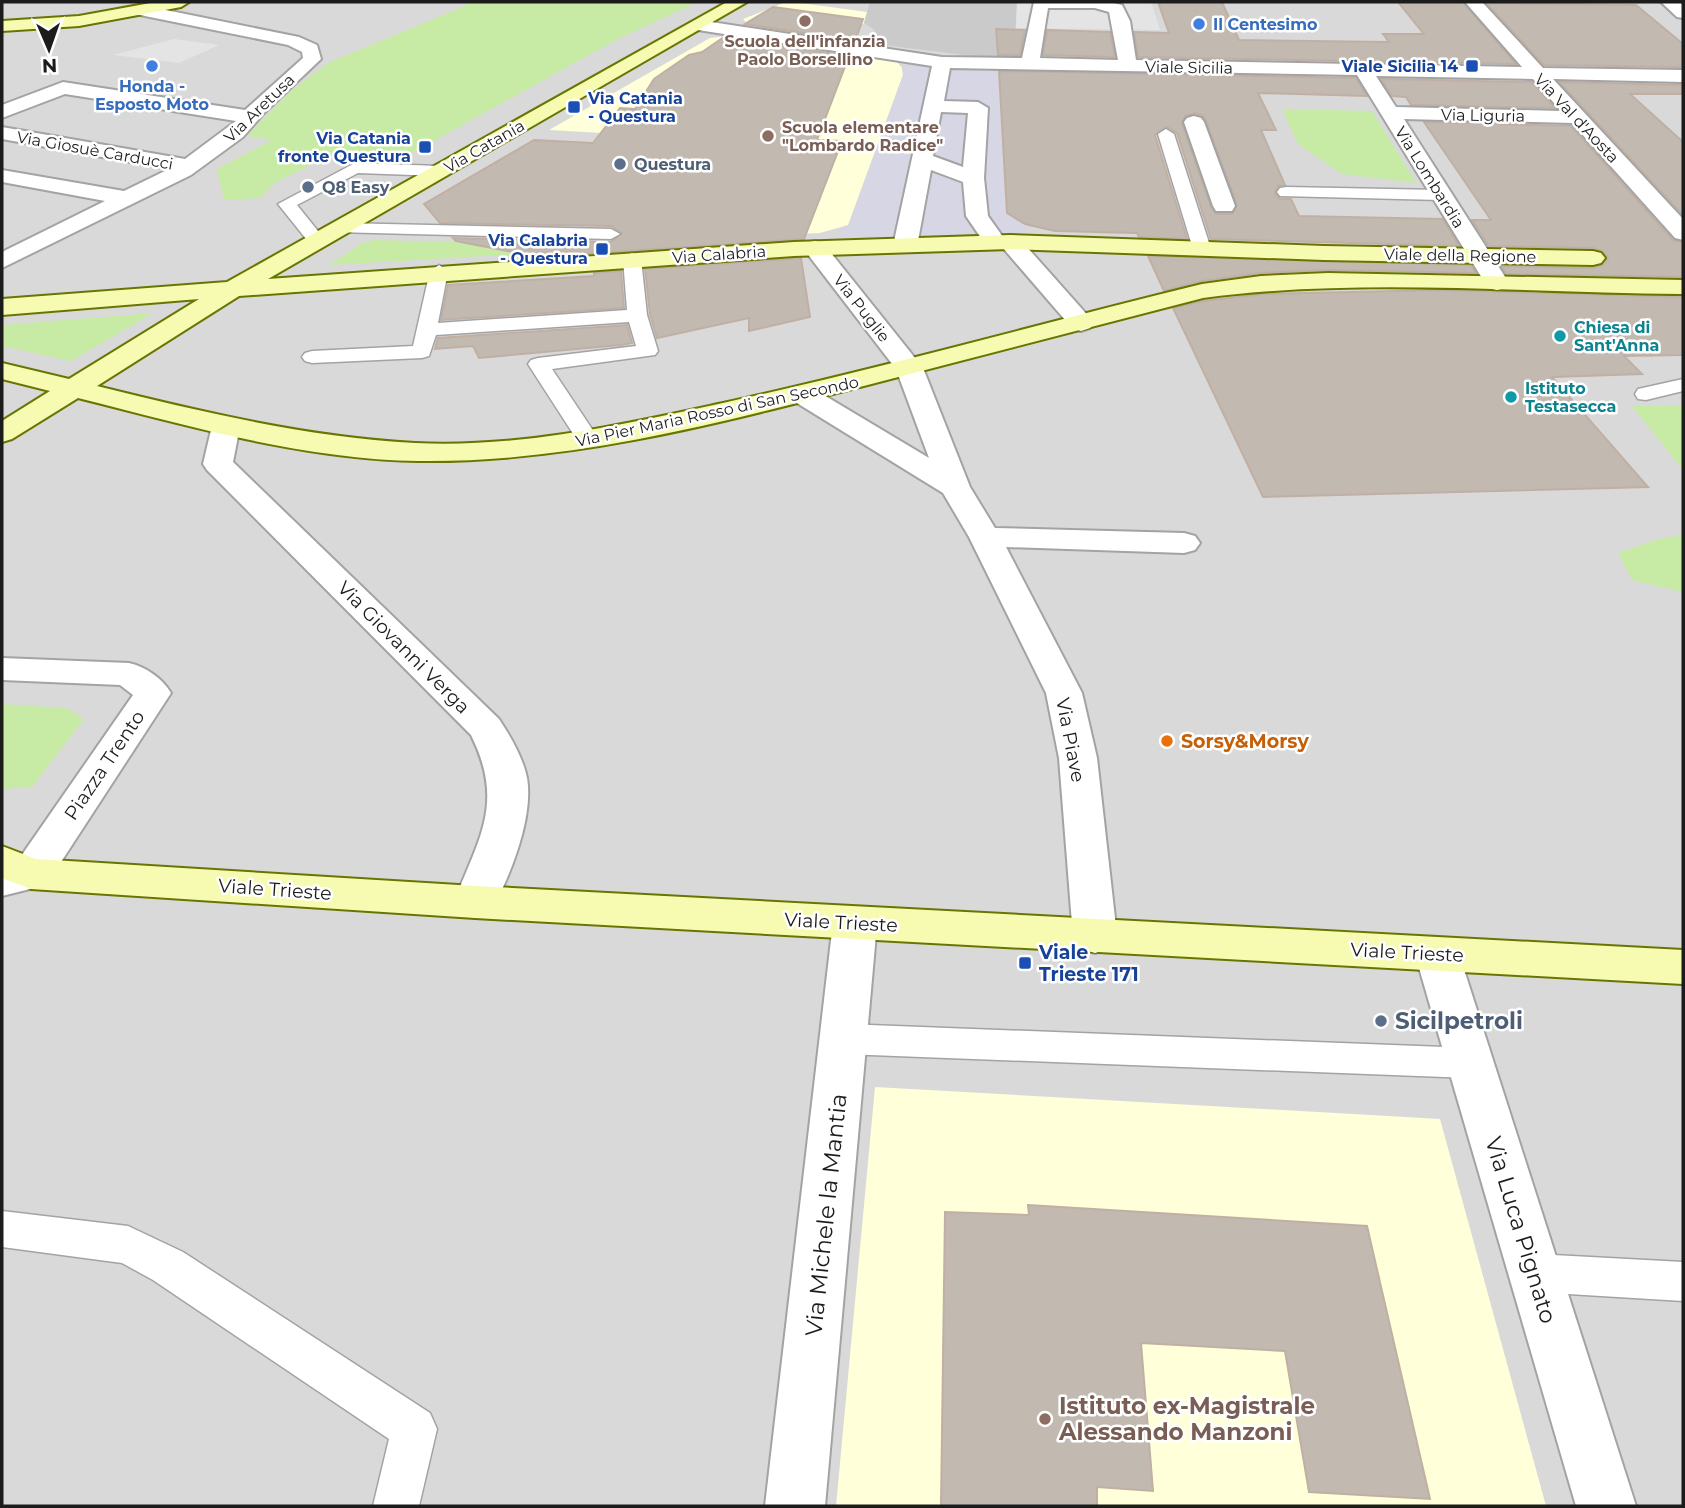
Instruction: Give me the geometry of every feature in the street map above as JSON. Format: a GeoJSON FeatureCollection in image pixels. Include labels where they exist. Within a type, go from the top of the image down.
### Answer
{"type":"FeatureCollection","features":[{"type":"Feature","properties":{"kind":"street"},"geometry":{"type":"LineString","coordinates":[[2,26],[79,21],[139,6],[181,2]]}},
{"type":"Feature","properties":{"kind":"street"},"geometry":{"type":"LineString","coordinates":[[1030,63],[1041,3],[1060,2],[1096,3],[1116,9],[1121,22],[1128,65]]}},
{"type":"Feature","properties":{"kind":"street","name":"Via Val d'Aosta"},"geometry":{"type":"LineString","coordinates":[[1473,2],[1683,233]]}},
{"type":"Feature","properties":{"kind":"street"},"geometry":{"type":"LineString","coordinates":[[1669,2],[1683,13]]}},
{"type":"Feature","properties":{"kind":"street","name":"Via Catania"},"geometry":{"type":"LineString","coordinates":[[2,433],[237,287],[739,3]]}},
{"type":"Feature","properties":{"kind":"street","name":"Via Aretusa"},"geometry":{"type":"LineString","coordinates":[[2,261],[188,166],[236,133],[249,117],[312,59],[311,49],[293,41],[139,6]]}},
{"type":"Feature","properties":{"kind":"street","name":"Viale Sicilia"},"geometry":{"type":"LineString","coordinates":[[698,24],[942,62],[1683,76]]}},
{"type":"Feature","properties":{"kind":"street"},"geometry":{"type":"LineString","coordinates":[[905,246],[942,62]]}},
{"type":"Feature","properties":{"kind":"street","name":"Via Lombardia"},"geometry":{"type":"LineString","coordinates":[[1363,70],[1497,283]]}},
{"type":"Feature","properties":{"kind":"street"},"geometry":{"type":"LineString","coordinates":[[979,83],[973,178],[977,216],[1081,323]]}},
{"type":"Feature","properties":{"kind":"street"},"geometry":{"type":"LineString","coordinates":[[2,112],[63,88],[249,117]]}},
{"type":"Feature","properties":{"kind":"street"},"geometry":{"type":"LineString","coordinates":[[933,106],[978,107]]}},
{"type":"Feature","properties":{"kind":"street","name":"Via Liguria"},"geometry":{"type":"LineString","coordinates":[[1390,113],[1576,117]]}},
{"type":"Feature","properties":{"kind":"street"},"geometry":{"type":"LineString","coordinates":[[1194,122],[1224,206]]}},
{"type":"Feature","properties":{"kind":"street","name":"Via Giosuè Carducci"},"geometry":{"type":"LineString","coordinates":[[2,133],[188,166]]}},
{"type":"Feature","properties":{"kind":"street"},"geometry":{"type":"LineString","coordinates":[[922,159],[973,178]]}},
{"type":"Feature","properties":{"kind":"street"},"geometry":{"type":"LineString","coordinates":[[2,176],[127,198]]}},
{"type":"Feature","properties":{"kind":"street","name":"Via Calabria"},"geometry":{"type":"LineString","coordinates":[[2,307],[439,271],[815,248],[1003,242],[1246,251]]}},
{"type":"Feature","properties":{"kind":"street","name":"Via Puglie"},"geometry":{"type":"LineString","coordinates":[[815,248],[909,368]]}},
{"type":"Feature","properties":{"kind":"street"},"geometry":{"type":"LineString","coordinates":[[1246,251],[1269,257],[1279,266],[1276,275],[1261,283]]}},
{"type":"Feature","properties":{"kind":"street","name":"Viale della Regione"},"geometry":{"type":"LineString","coordinates":[[1246,251],[1619,259]]}},
{"type":"Feature","properties":{"kind":"street"},"geometry":{"type":"LineString","coordinates":[[1324,253],[1322,260],[1325,267],[1349,281]]}},
{"type":"Feature","properties":{"kind":"street","name":"Viale della Regione"},"geometry":{"type":"LineString","coordinates":[[1261,283],[1349,281],[1683,287]]}},
{"type":"Feature","properties":{"kind":"street","name":"Via Pier Maria Rosso di San Secondo"},"geometry":{"type":"LineString","coordinates":[[2,371],[226,426],[321,444],[416,452],[515,449],[589,441],[802,394],[1202,292],[1261,283]]}},
{"type":"Feature","properties":{"kind":"street","name":"Via Piave"},"geometry":{"type":"LineString","coordinates":[[909,368],[955,487],[985,537],[1063,693],[1078,758],[1096,936]]}},
{"type":"Feature","properties":{"kind":"street","name":"Via Piave"},"geometry":{"type":"LineString","coordinates":[[802,394],[955,487]]}},
{"type":"Feature","properties":{"kind":"street","name":"Via Giovanni Verga"},"geometry":{"type":"LineString","coordinates":[[226,426],[218,464],[486,728],[507,778],[508,798],[505,818],[475,902]]}},
{"type":"Feature","properties":{"kind":"street"},"geometry":{"type":"LineString","coordinates":[[985,537],[1184,543]]}},
{"type":"Feature","properties":{"kind":"street","name":"Piazza Trento"},"geometry":{"type":"LineString","coordinates":[[2,668],[129,674],[153,693],[11,872]]}},
{"type":"Feature","properties":{"kind":"street","name":"Viale Trieste"},"geometry":{"type":"LineString","coordinates":[[11,872],[475,902],[1683,967]]}},
{"type":"Feature","properties":{"kind":"street","name":"Via Michele la Mantia"},"geometry":{"type":"LineString","coordinates":[[795,1506],[855,923]]}},
{"type":"Feature","properties":{"kind":"street","name":"Via Luca Pignato"},"geometry":{"type":"LineString","coordinates":[[1437,954],[1606,1506]]}},
{"type":"Feature","properties":{"kind":"lane"},"geometry":{"type":"LineString","coordinates":[[1166,134],[1202,249]]}},
{"type":"Feature","properties":{"kind":"lane"},"geometry":{"type":"LineString","coordinates":[[317,242],[287,204],[355,169],[440,171]]}},
{"type":"Feature","properties":{"kind":"lane"},"geometry":{"type":"LineString","coordinates":[[1286,192],[1440,195]]}},
{"type":"Feature","properties":{"kind":"lane"},"geometry":{"type":"LineString","coordinates":[[340,228],[611,234]]}},
{"type":"Feature","properties":{"kind":"lane"},"geometry":{"type":"LineString","coordinates":[[589,441],[538,364],[648,351],[638,315],[632,259]]}},
{"type":"Feature","properties":{"kind":"lane"},"geometry":{"type":"LineString","coordinates":[[312,357],[422,352],[439,271]]}},
{"type":"Feature","properties":{"kind":"lane"},"geometry":{"type":"LineString","coordinates":[[426,330],[638,315]]}},
{"type":"Feature","properties":{"kind":"lane"},"geometry":{"type":"LineString","coordinates":[[1646,394],[1683,385]]}},
{"type":"Feature","properties":{"kind":"lane"},"geometry":{"type":"LineString","coordinates":[[844,1039],[1471,1063]]}},
{"type":"Feature","properties":{"kind":"lane"},"geometry":{"type":"LineString","coordinates":[[2,1229],[128,1245],[168,1266],[414,1429],[396,1506]]}},
{"type":"Feature","properties":{"kind":"lane"},"geometry":{"type":"LineString","coordinates":[[1535,1273],[1683,1282]]}},
{"type":"Feature","properties":{"kind":"shaded area"},"geometry":{"type":"Polygon","coordinates":[[[2,2],[1683,2],[1683,1506],[2,1506],[2,2]]]}},
{"type":"Feature","properties":{"kind":"shaded area","name":"Scuola dell'infanzia Paolo Borsellino"},"geometry":{"type":"Polygon","coordinates":[[[786,2],[867,12],[864,23],[842,37],[748,25],[743,19],[786,2]]]}},
{"type":"Feature","properties":{"kind":"shaded area"},"geometry":{"type":"Polygon","coordinates":[[[870,2],[1017,2],[1014,53],[1004,58],[980,57],[868,43],[875,30],[864,23],[870,2]]]}},
{"type":"Feature","properties":{"kind":"shaded area"},"geometry":{"type":"Polygon","coordinates":[[[1017,2],[1151,2],[1160,30],[1016,28],[1017,2]]]}},
{"type":"Feature","properties":{"kind":"shaded area","name":"Scuola elementare \"Lombardo Radice\""},"geometry":{"type":"Polygon","coordinates":[[[735,35],[887,58],[902,68],[903,75],[848,225],[820,233],[685,240],[760,142],[549,130],[710,38],[735,35]]]}},
{"type":"Feature","properties":{"kind":"shaded area"},"geometry":{"type":"Polygon","coordinates":[[[174,39],[219,45],[179,63],[113,55],[174,39]]]}},
{"type":"Feature","properties":{"kind":"shaded area"},"geometry":{"type":"Polygon","coordinates":[[[910,57],[998,63],[1007,211],[1025,224],[1028,243],[849,247],[837,230],[849,225],[903,75],[902,68],[910,57]]]}},
{"type":"Feature","properties":{"kind":"shaded area"},"geometry":{"type":"Polygon","coordinates":[[[875,1087],[1440,1119],[1546,1506],[836,1506],[875,1087]]]}},
{"type":"Feature","properties":{"kind":"green space"},"geometry":{"type":"Polygon","coordinates":[[[474,2],[698,2],[620,38],[397,161],[339,151],[274,183],[260,198],[224,200],[217,169],[272,140],[247,136],[292,90],[328,63],[474,2]]]}},
{"type":"Feature","properties":{"kind":"green space"},"geometry":{"type":"Polygon","coordinates":[[[1282,109],[1372,111],[1416,183],[1342,174],[1298,144],[1282,109]]]}},
{"type":"Feature","properties":{"kind":"green space"},"geometry":{"type":"Polygon","coordinates":[[[374,240],[579,245],[576,251],[329,265],[360,244],[374,240]]]}},
{"type":"Feature","properties":{"kind":"green space"},"geometry":{"type":"Polygon","coordinates":[[[1324,253],[1683,261],[1683,288],[1349,280],[1325,267],[1322,260],[1324,253]]]}},
{"type":"Feature","properties":{"kind":"green space"},"geometry":{"type":"Polygon","coordinates":[[[153,313],[71,361],[2,346],[2,325],[153,313]]]}},
{"type":"Feature","properties":{"kind":"green space"},"geometry":{"type":"Polygon","coordinates":[[[1683,405],[1683,470],[1632,406],[1683,405]]]}},
{"type":"Feature","properties":{"kind":"green space"},"geometry":{"type":"Polygon","coordinates":[[[1683,535],[1683,592],[1632,580],[1618,553],[1659,539],[1683,535]]]}},
{"type":"Feature","properties":{"kind":"green space"},"geometry":{"type":"Polygon","coordinates":[[[2,704],[67,708],[84,719],[32,787],[2,789],[2,704]]]}},
{"type":"Feature","properties":{"kind":"building"},"geometry":{"type":"Polygon","coordinates":[[[1158,2],[1222,2],[1239,40],[1389,42],[1383,34],[1424,34],[1398,2],[1463,2],[1516,64],[1138,57],[1134,32],[1169,33],[1158,2]]]}},
{"type":"Feature","properties":{"kind":"building"},"geometry":{"type":"Polygon","coordinates":[[[1486,3],[1636,5],[1683,44],[1683,67],[1544,65],[1486,3]]]}},
{"type":"Feature","properties":{"kind":"building","name":"Scuola dell'infanzia Paolo Borsellino"},"geometry":{"type":"Polygon","coordinates":[[[773,7],[863,19],[855,41],[745,24],[773,7]]]}},
{"type":"Feature","properties":{"kind":"building"},"geometry":{"type":"Polygon","coordinates":[[[996,29],[1025,30],[1020,55],[998,55],[996,29]]]}},
{"type":"Feature","properties":{"kind":"building"},"geometry":{"type":"Polygon","coordinates":[[[1047,30],[1110,32],[1115,57],[1043,55],[1047,30]]]}},
{"type":"Feature","properties":{"kind":"building"},"geometry":{"type":"Polygon","coordinates":[[[724,37],[849,56],[817,140],[842,141],[804,239],[539,257],[456,241],[453,238],[611,242],[622,233],[611,226],[440,223],[424,204],[534,140],[593,143],[620,108],[635,109],[654,79],[689,55],[702,52],[724,37]]]}},
{"type":"Feature","properties":{"kind":"building"},"geometry":{"type":"Polygon","coordinates":[[[999,71],[1356,78],[1367,96],[1258,93],[1276,130],[1261,130],[1285,185],[1278,186],[1275,194],[1280,199],[1291,199],[1299,216],[1443,219],[1459,246],[1211,239],[1177,133],[1167,127],[1155,135],[1187,239],[1139,237],[1137,233],[1055,231],[1025,224],[1007,213],[999,71]],[[1195,113],[1185,116],[1182,123],[1211,207],[1216,214],[1232,214],[1237,205],[1202,115],[1195,113]]]}},
{"type":"Feature","properties":{"kind":"building"},"geometry":{"type":"Polygon","coordinates":[[[1381,79],[1532,82],[1555,108],[1411,105],[1406,97],[1392,96],[1381,79]]]}},
{"type":"Feature","properties":{"kind":"building"},"geometry":{"type":"Polygon","coordinates":[[[1559,82],[1683,85],[1683,94],[1630,94],[1683,142],[1683,215],[1559,82]]]}},
{"type":"Feature","properties":{"kind":"building"},"geometry":{"type":"Polygon","coordinates":[[[1424,122],[1571,126],[1673,240],[1683,242],[1683,277],[1506,274],[1501,266],[1593,268],[1603,265],[1608,258],[1603,251],[1593,248],[1489,246],[1472,220],[1491,220],[1424,122]]]}},
{"type":"Feature","properties":{"kind":"building"},"geometry":{"type":"Polygon","coordinates":[[[1148,256],[1471,265],[1476,273],[1328,270],[1261,273],[1202,281],[1164,291],[1148,256]]]}},
{"type":"Feature","properties":{"kind":"building"},"geometry":{"type":"Polygon","coordinates":[[[801,258],[810,317],[749,331],[749,318],[657,338],[650,314],[645,269],[801,258]]]}},
{"type":"Feature","properties":{"kind":"building"},"geometry":{"type":"Polygon","coordinates":[[[621,271],[624,308],[441,320],[448,285],[594,276],[594,273],[621,271]]]}},
{"type":"Feature","properties":{"kind":"building","name":"Istituto Testasecca"},"geometry":{"type":"Polygon","coordinates":[[[1443,290],[1683,297],[1683,355],[1624,356],[1642,374],[1552,377],[1648,487],[1263,497],[1173,308],[1203,301],[1263,294],[1443,290]]]}},
{"type":"Feature","properties":{"kind":"building"},"geometry":{"type":"Polygon","coordinates":[[[627,325],[632,343],[621,345],[479,358],[473,346],[435,349],[438,338],[627,325]]]}},
{"type":"Feature","properties":{"kind":"building","name":"Istituto ex-Magistrale Alessando Manzoni"},"geometry":{"type":"Polygon","coordinates":[[[1028,1205],[1367,1226],[1430,1499],[1309,1492],[1285,1351],[1141,1343],[1153,1491],[1097,1487],[1097,1506],[941,1506],[945,1212],[1029,1215],[1028,1205]]]}},
{"type":"Feature","properties":{"kind":"place","name":"Scuola dell'infanzia Paolo Borsellino"},"geometry":{"type":"Point","coordinates":[805,21]}},
{"type":"Feature","properties":{"kind":"place","name":"Il Centesimo"},"geometry":{"type":"Point","coordinates":[1199,24]}},
{"type":"Feature","properties":{"kind":"place","name":"Honda - Esposto Moto"},"geometry":{"type":"Point","coordinates":[152,66]}},
{"type":"Feature","properties":{"kind":"place","name":"Viale Sicilia 14"},"geometry":{"type":"Point","coordinates":[1472,66]}},
{"type":"Feature","properties":{"kind":"place","name":"Via Catania - Questura"},"geometry":{"type":"Point","coordinates":[574,107]}},
{"type":"Feature","properties":{"kind":"place","name":"Scuola elementare \"Lombardo Radice\""},"geometry":{"type":"Point","coordinates":[768,136]}},
{"type":"Feature","properties":{"kind":"place","name":"Via Catania fronte Questura"},"geometry":{"type":"Point","coordinates":[425,147]}},
{"type":"Feature","properties":{"kind":"place","name":"Questura"},"geometry":{"type":"Point","coordinates":[620,164]}},
{"type":"Feature","properties":{"kind":"place","name":"Q8 Easy"},"geometry":{"type":"Point","coordinates":[308,187]}},
{"type":"Feature","properties":{"kind":"place","name":"Via Calabria - Questura"},"geometry":{"type":"Point","coordinates":[602,249]}},
{"type":"Feature","properties":{"kind":"place","name":"Chiesa di Sant'Anna"},"geometry":{"type":"Point","coordinates":[1560,336]}},
{"type":"Feature","properties":{"kind":"place","name":"Istituto Testasecca"},"geometry":{"type":"Point","coordinates":[1511,397]}},
{"type":"Feature","properties":{"kind":"place","name":"Sorsy&Morsy"},"geometry":{"type":"Point","coordinates":[1167,741]}},
{"type":"Feature","properties":{"kind":"place","name":"Viale Trieste 171"},"geometry":{"type":"Point","coordinates":[1025,963]}},
{"type":"Feature","properties":{"kind":"place","name":"Sicilpetroli"},"geometry":{"type":"Point","coordinates":[1381,1021]}},
{"type":"Feature","properties":{"kind":"place","name":"Istituto ex-Magistrale Alessando Manzoni"},"geometry":{"type":"Point","coordinates":[1045,1419]}}]}
